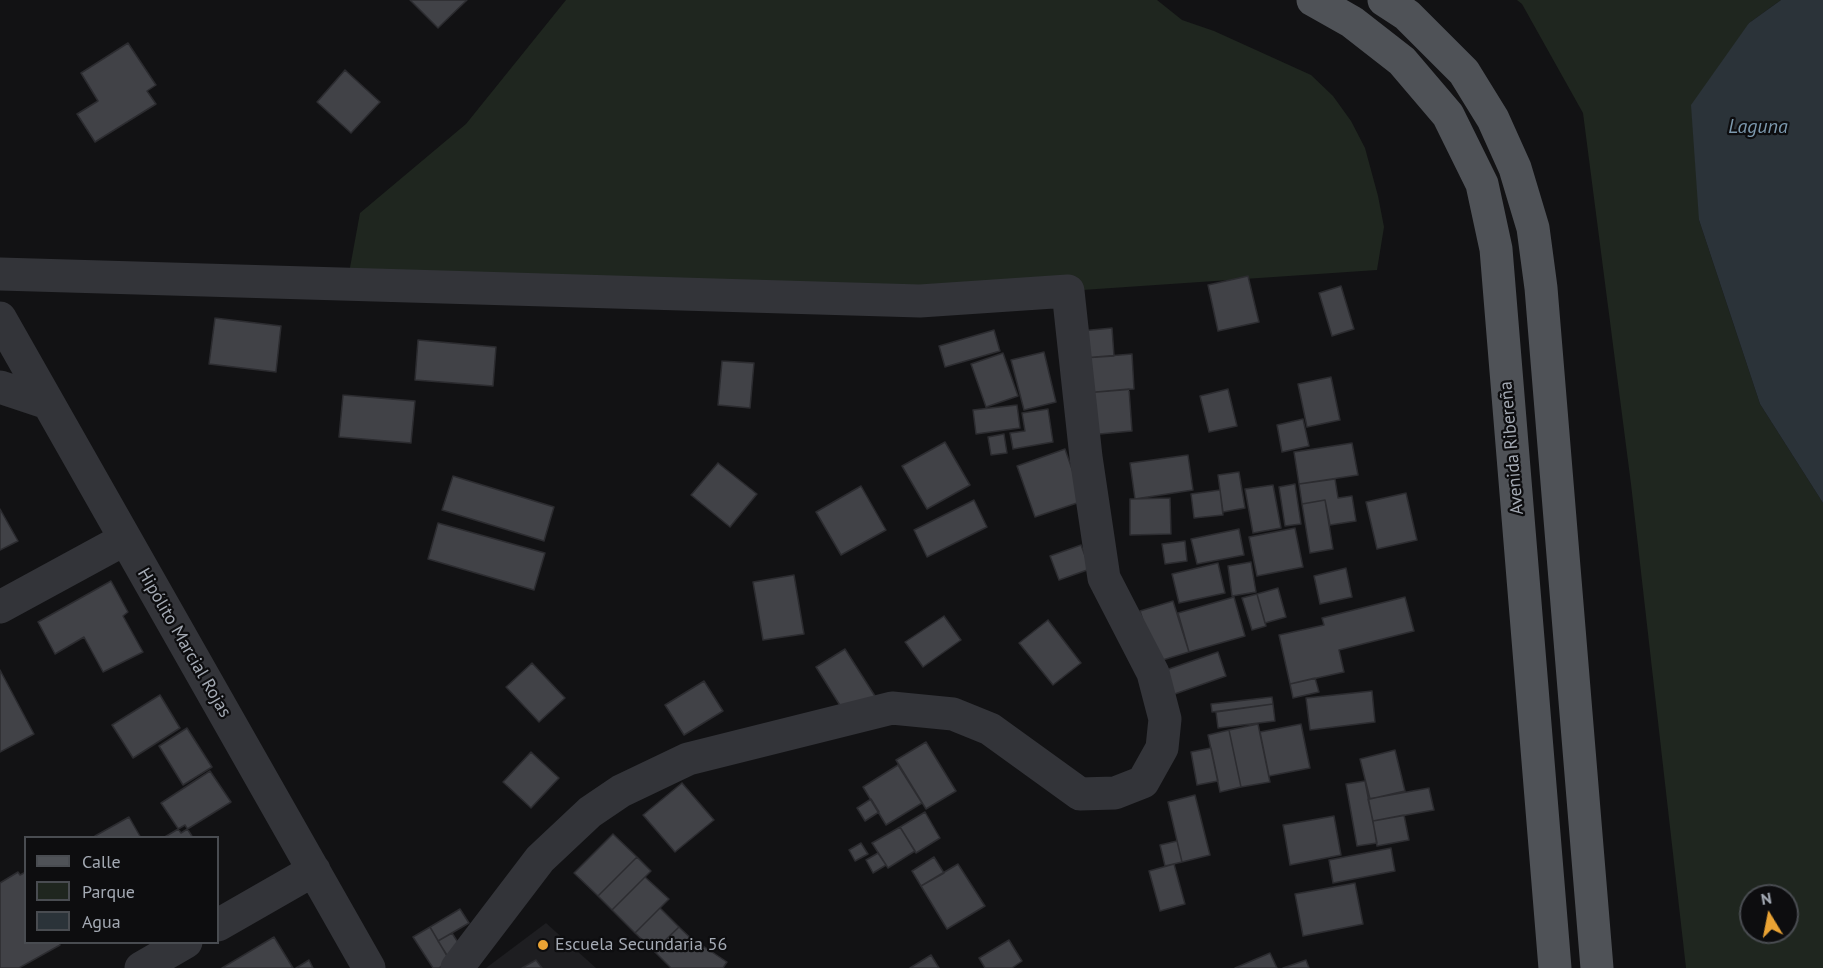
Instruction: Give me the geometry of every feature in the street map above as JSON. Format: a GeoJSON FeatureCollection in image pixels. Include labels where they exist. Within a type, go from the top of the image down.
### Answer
{"type":"FeatureCollection","features":[{"type":"Feature","properties":{"kind":"main road","name":"Avenida Ribereña"},"geometry":{"type":"LineString","coordinates":[[1312,0],[1352,22],[1402,61],[1448,115],[1482,184],[1496,249],[1555,968]]}},
{"type":"Feature","properties":{"kind":"main road"},"geometry":{"type":"LineString","coordinates":[[1384,0],[1407,15],[1464,72],[1493,119],[1515,168],[1533,228],[1541,288],[1597,968]]}},
{"type":"Feature","properties":{"kind":"street"},"geometry":{"type":"LineString","coordinates":[[0,274],[920,301],[1068,291],[1086,457],[1104,578],[1153,674],[1165,719],[1162,748],[1143,782],[1115,793],[1080,794],[990,729],[953,714],[892,708],[688,759],[621,790],[590,812],[540,859],[457,968]]}},
{"type":"Feature","properties":{"kind":"street","name":"Hipólito Marcial Rojas"},"geometry":{"type":"LineString","coordinates":[[0,318],[369,968]]}},
{"type":"Feature","properties":{"kind":"street"},"geometry":{"type":"LineString","coordinates":[[0,387],[48,403]]}},
{"type":"Feature","properties":{"kind":"street"},"geometry":{"type":"LineString","coordinates":[[0,606],[125,539]]}},
{"type":"Feature","properties":{"kind":"street"},"geometry":{"type":"LineString","coordinates":[[219,924],[314,870]]}},
{"type":"Feature","properties":{"kind":"street"},"geometry":{"type":"LineString","coordinates":[[141,968],[183,944]]}},
{"type":"Feature","properties":{"kind":"shaded area","name":"Escuela Secundaria 56"},"geometry":{"type":"Polygon","coordinates":[[[546,923],[596,968],[486,968],[546,923]]]}},
{"type":"Feature","properties":{"kind":"green space"},"geometry":{"type":"Polygon","coordinates":[[[566,0],[1157,0],[1182,20],[1214,31],[1311,75],[1333,96],[1351,121],[1365,148],[1378,196],[1384,227],[1377,270],[920,301],[347,284],[360,213],[466,124],[566,0]]]}},
{"type":"Feature","properties":{"kind":"green space"},"geometry":{"type":"Polygon","coordinates":[[[1517,0],[1781,0],[1749,23],[1699,220],[1760,404],[1823,503],[1823,968],[1686,968],[1631,484],[1583,113],[1522,4],[1517,0]]]}},
{"type":"Feature","properties":{"kind":"water","name":"Laguna"},"geometry":{"type":"Polygon","coordinates":[[[1781,0],[1823,0],[1823,503],[1760,404],[1699,220],[1691,105],[1749,23],[1781,0]]]}},
{"type":"Feature","properties":{"kind":"building"},"geometry":{"type":"Polygon","coordinates":[[[410,0],[467,0],[438,28],[410,0]]]}},
{"type":"Feature","properties":{"kind":"building"},"geometry":{"type":"Polygon","coordinates":[[[128,43],[156,85],[147,91],[156,104],[95,142],[77,114],[98,101],[81,73],[128,43]]]}},
{"type":"Feature","properties":{"kind":"building"},"geometry":{"type":"Polygon","coordinates":[[[345,70],[380,102],[351,133],[317,102],[345,70]]]}},
{"type":"Feature","properties":{"kind":"building"},"geometry":{"type":"Polygon","coordinates":[[[1248,276],[1259,322],[1218,331],[1208,285],[1248,276]]]}},
{"type":"Feature","properties":{"kind":"building"},"geometry":{"type":"Polygon","coordinates":[[[1341,286],[1354,329],[1332,336],[1319,293],[1341,286]]]}},
{"type":"Feature","properties":{"kind":"building"},"geometry":{"type":"Polygon","coordinates":[[[215,318],[281,326],[276,372],[209,364],[215,318]]]}},
{"type":"Feature","properties":{"kind":"building"},"geometry":{"type":"Polygon","coordinates":[[[1112,328],[1114,356],[1083,358],[1081,331],[1112,328]]]}},
{"type":"Feature","properties":{"kind":"building"},"geometry":{"type":"Polygon","coordinates":[[[994,330],[1000,351],[945,367],[939,346],[994,330]]]}},
{"type":"Feature","properties":{"kind":"building"},"geometry":{"type":"Polygon","coordinates":[[[418,340],[496,347],[493,386],[415,380],[418,340]]]}},
{"type":"Feature","properties":{"kind":"building"},"geometry":{"type":"Polygon","coordinates":[[[1044,352],[1056,402],[1024,410],[1011,360],[1044,352]]]}},
{"type":"Feature","properties":{"kind":"building"},"geometry":{"type":"Polygon","coordinates":[[[1003,353],[1018,396],[986,407],[971,364],[1003,353]]]}},
{"type":"Feature","properties":{"kind":"building"},"geometry":{"type":"Polygon","coordinates":[[[1132,354],[1134,389],[1085,393],[1083,358],[1132,354]]]}},
{"type":"Feature","properties":{"kind":"building"},"geometry":{"type":"Polygon","coordinates":[[[722,361],[754,363],[750,408],[718,405],[722,361]]]}},
{"type":"Feature","properties":{"kind":"building"},"geometry":{"type":"Polygon","coordinates":[[[1331,377],[1340,420],[1307,427],[1298,384],[1331,377]]]}},
{"type":"Feature","properties":{"kind":"building"},"geometry":{"type":"Polygon","coordinates":[[[1129,389],[1132,431],[1089,435],[1085,393],[1129,389]]]}},
{"type":"Feature","properties":{"kind":"building"},"geometry":{"type":"Polygon","coordinates":[[[1228,389],[1237,426],[1209,432],[1200,396],[1228,389]]]}},
{"type":"Feature","properties":{"kind":"building"},"geometry":{"type":"Polygon","coordinates":[[[343,395],[415,401],[411,443],[339,437],[343,395]]]}},
{"type":"Feature","properties":{"kind":"building"},"geometry":{"type":"Polygon","coordinates":[[[1017,405],[1020,428],[976,434],[973,410],[1017,405]]]}},
{"type":"Feature","properties":{"kind":"building"},"geometry":{"type":"Polygon","coordinates":[[[1048,409],[1053,442],[1013,449],[1010,433],[1025,431],[1022,413],[1048,409]]]}},
{"type":"Feature","properties":{"kind":"building"},"geometry":{"type":"Polygon","coordinates":[[[1303,419],[1309,446],[1282,452],[1277,425],[1303,419]]]}},
{"type":"Feature","properties":{"kind":"building"},"geometry":{"type":"Polygon","coordinates":[[[1004,434],[1007,453],[991,455],[988,437],[1004,434]]]}},
{"type":"Feature","properties":{"kind":"building"},"geometry":{"type":"Polygon","coordinates":[[[945,442],[970,485],[927,509],[902,466],[945,442]]]}},
{"type":"Feature","properties":{"kind":"building"},"geometry":{"type":"Polygon","coordinates":[[[1352,443],[1358,475],[1299,484],[1294,452],[1352,443]]]}},
{"type":"Feature","properties":{"kind":"building"},"geometry":{"type":"Polygon","coordinates":[[[1065,449],[1083,501],[1035,517],[1017,466],[1065,449]]]}},
{"type":"Feature","properties":{"kind":"building"},"geometry":{"type":"Polygon","coordinates":[[[1188,455],[1193,490],[1135,499],[1130,463],[1188,455]]]}},
{"type":"Feature","properties":{"kind":"building"},"geometry":{"type":"Polygon","coordinates":[[[718,463],[757,494],[730,527],[691,495],[718,463]]]}},
{"type":"Feature","properties":{"kind":"building"},"geometry":{"type":"Polygon","coordinates":[[[1239,472],[1245,508],[1223,512],[1218,475],[1239,472]]]}},
{"type":"Feature","properties":{"kind":"building"},"geometry":{"type":"Polygon","coordinates":[[[453,476],[554,507],[544,541],[442,510],[453,476]]]}},
{"type":"Feature","properties":{"kind":"building"},"geometry":{"type":"Polygon","coordinates":[[[1335,479],[1338,498],[1352,496],[1356,521],[1330,525],[1325,500],[1302,504],[1299,484],[1335,479]]]}},
{"type":"Feature","properties":{"kind":"building"},"geometry":{"type":"Polygon","coordinates":[[[1295,484],[1301,524],[1285,526],[1279,487],[1295,484]]]}},
{"type":"Feature","properties":{"kind":"building"},"geometry":{"type":"Polygon","coordinates":[[[1273,485],[1281,528],[1253,533],[1245,489],[1273,485]]]}},
{"type":"Feature","properties":{"kind":"building"},"geometry":{"type":"Polygon","coordinates":[[[861,486],[886,530],[841,555],[816,512],[861,486]]]}},
{"type":"Feature","properties":{"kind":"building"},"geometry":{"type":"Polygon","coordinates":[[[1220,490],[1223,515],[1194,518],[1191,494],[1220,490]]]}},
{"type":"Feature","properties":{"kind":"building"},"geometry":{"type":"Polygon","coordinates":[[[1406,493],[1417,540],[1377,549],[1366,502],[1406,493]]]}},
{"type":"Feature","properties":{"kind":"building"},"geometry":{"type":"Polygon","coordinates":[[[1170,498],[1171,534],[1130,535],[1130,499],[1170,498]]]}},
{"type":"Feature","properties":{"kind":"building"},"geometry":{"type":"Polygon","coordinates":[[[974,500],[987,527],[927,557],[914,530],[974,500]]]}},
{"type":"Feature","properties":{"kind":"building"},"geometry":{"type":"Polygon","coordinates":[[[1325,500],[1333,549],[1310,553],[1302,504],[1325,500]]]}},
{"type":"Feature","properties":{"kind":"building"},"geometry":{"type":"Polygon","coordinates":[[[0,509],[18,541],[0,550],[0,509]]]}},
{"type":"Feature","properties":{"kind":"building"},"geometry":{"type":"Polygon","coordinates":[[[438,523],[545,553],[534,590],[428,559],[438,523]]]}},
{"type":"Feature","properties":{"kind":"building"},"geometry":{"type":"Polygon","coordinates":[[[1295,528],[1303,567],[1257,576],[1249,537],[1295,528]]]}},
{"type":"Feature","properties":{"kind":"building"},"geometry":{"type":"Polygon","coordinates":[[[1239,529],[1244,555],[1197,564],[1191,539],[1239,529]]]}},
{"type":"Feature","properties":{"kind":"building"},"geometry":{"type":"Polygon","coordinates":[[[1185,541],[1187,561],[1165,564],[1162,544],[1185,541]]]}},
{"type":"Feature","properties":{"kind":"building"},"geometry":{"type":"Polygon","coordinates":[[[1081,545],[1090,569],[1059,580],[1050,556],[1081,545]]]}},
{"type":"Feature","properties":{"kind":"building"},"geometry":{"type":"Polygon","coordinates":[[[1251,562],[1256,592],[1232,596],[1228,566],[1251,562]]]}},
{"type":"Feature","properties":{"kind":"building"},"geometry":{"type":"Polygon","coordinates":[[[1218,563],[1225,593],[1179,603],[1172,574],[1218,563]]]}},
{"type":"Feature","properties":{"kind":"building"},"geometry":{"type":"Polygon","coordinates":[[[1346,568],[1352,597],[1320,604],[1314,576],[1346,568]]]}},
{"type":"Feature","properties":{"kind":"building"},"geometry":{"type":"Polygon","coordinates":[[[794,575],[804,634],[763,640],[753,582],[794,575]]]}},
{"type":"Feature","properties":{"kind":"building"},"geometry":{"type":"Polygon","coordinates":[[[111,581],[128,612],[123,616],[143,652],[103,672],[84,637],[55,654],[38,622],[111,581]]]}},
{"type":"Feature","properties":{"kind":"building"},"geometry":{"type":"Polygon","coordinates":[[[1278,588],[1286,617],[1265,623],[1257,594],[1278,588]]]}},
{"type":"Feature","properties":{"kind":"building"},"geometry":{"type":"Polygon","coordinates":[[[1257,594],[1266,626],[1252,630],[1242,598],[1257,594]]]}},
{"type":"Feature","properties":{"kind":"building"},"geometry":{"type":"Polygon","coordinates":[[[1234,597],[1245,636],[1189,652],[1178,613],[1234,597]]]}},
{"type":"Feature","properties":{"kind":"building"},"geometry":{"type":"Polygon","coordinates":[[[1405,597],[1414,631],[1339,650],[1344,672],[1290,684],[1279,635],[1324,625],[1322,618],[1405,597]]]}},
{"type":"Feature","properties":{"kind":"building"},"geometry":{"type":"Polygon","coordinates":[[[1173,601],[1189,652],[1156,662],[1140,611],[1173,601]]]}},
{"type":"Feature","properties":{"kind":"building"},"geometry":{"type":"Polygon","coordinates":[[[944,616],[961,640],[923,667],[905,642],[944,616]]]}},
{"type":"Feature","properties":{"kind":"building"},"geometry":{"type":"Polygon","coordinates":[[[1048,620],[1081,663],[1053,685],[1019,643],[1048,620]]]}},
{"type":"Feature","properties":{"kind":"building"},"geometry":{"type":"Polygon","coordinates":[[[845,649],[875,696],[846,715],[816,667],[845,649]]]}},
{"type":"Feature","properties":{"kind":"building"},"geometry":{"type":"Polygon","coordinates":[[[1218,652],[1226,676],[1169,696],[1160,672],[1218,652]]]}},
{"type":"Feature","properties":{"kind":"building"},"geometry":{"type":"Polygon","coordinates":[[[532,663],[565,698],[539,722],[506,687],[532,663]]]}},
{"type":"Feature","properties":{"kind":"building"},"geometry":{"type":"Polygon","coordinates":[[[0,670],[34,734],[0,752],[0,670]]]}},
{"type":"Feature","properties":{"kind":"building"},"geometry":{"type":"Polygon","coordinates":[[[1315,678],[1319,692],[1293,698],[1290,684],[1315,678]]]}},
{"type":"Feature","properties":{"kind":"building"},"geometry":{"type":"Polygon","coordinates":[[[704,681],[723,711],[684,735],[665,705],[704,681]]]}},
{"type":"Feature","properties":{"kind":"building"},"geometry":{"type":"Polygon","coordinates":[[[1372,691],[1375,722],[1310,730],[1306,698],[1372,691]]]}},
{"type":"Feature","properties":{"kind":"building"},"geometry":{"type":"Polygon","coordinates":[[[160,695],[180,728],[133,758],[112,725],[160,695]]]}},
{"type":"Feature","properties":{"kind":"building"},"geometry":{"type":"Polygon","coordinates":[[[1272,697],[1273,704],[1212,712],[1211,704],[1272,697]]]}},
{"type":"Feature","properties":{"kind":"building"},"geometry":{"type":"Polygon","coordinates":[[[1273,704],[1275,721],[1218,728],[1216,712],[1273,704]]]}},
{"type":"Feature","properties":{"kind":"building"},"geometry":{"type":"Polygon","coordinates":[[[1258,724],[1270,782],[1241,787],[1229,730],[1258,724]]]}},
{"type":"Feature","properties":{"kind":"building"},"geometry":{"type":"Polygon","coordinates":[[[1301,724],[1310,768],[1269,776],[1260,732],[1301,724]]]}},
{"type":"Feature","properties":{"kind":"building"},"geometry":{"type":"Polygon","coordinates":[[[187,728],[212,767],[183,785],[159,746],[187,728]]]}},
{"type":"Feature","properties":{"kind":"building"},"geometry":{"type":"Polygon","coordinates":[[[1229,730],[1241,787],[1220,792],[1208,735],[1229,730]]]}},
{"type":"Feature","properties":{"kind":"building"},"geometry":{"type":"Polygon","coordinates":[[[926,742],[956,791],[926,809],[896,760],[926,742]]]}},
{"type":"Feature","properties":{"kind":"building"},"geometry":{"type":"Polygon","coordinates":[[[1211,748],[1218,781],[1197,785],[1191,752],[1211,748]]]}},
{"type":"Feature","properties":{"kind":"building"},"geometry":{"type":"Polygon","coordinates":[[[1395,750],[1405,791],[1370,799],[1360,759],[1395,750]]]}},
{"type":"Feature","properties":{"kind":"building"},"geometry":{"type":"Polygon","coordinates":[[[531,752],[559,778],[531,808],[503,782],[531,752]]]}},
{"type":"Feature","properties":{"kind":"building"},"geometry":{"type":"Polygon","coordinates":[[[898,765],[922,803],[886,825],[863,787],[898,765]]]}},
{"type":"Feature","properties":{"kind":"building"},"geometry":{"type":"Polygon","coordinates":[[[210,771],[231,802],[181,833],[161,803],[210,771]]]}},
{"type":"Feature","properties":{"kind":"building"},"geometry":{"type":"Polygon","coordinates":[[[1365,781],[1377,843],[1357,846],[1346,784],[1365,781]]]}},
{"type":"Feature","properties":{"kind":"building"},"geometry":{"type":"Polygon","coordinates":[[[682,783],[714,820],[675,852],[643,815],[682,783]]]}},
{"type":"Feature","properties":{"kind":"building"},"geometry":{"type":"Polygon","coordinates":[[[1429,788],[1434,810],[1373,821],[1368,799],[1429,788]]]}},
{"type":"Feature","properties":{"kind":"building"},"geometry":{"type":"Polygon","coordinates":[[[1195,795],[1210,855],[1182,862],[1168,802],[1195,795]]]}},
{"type":"Feature","properties":{"kind":"building"},"geometry":{"type":"Polygon","coordinates":[[[871,799],[879,812],[865,821],[857,808],[871,799]]]}},
{"type":"Feature","properties":{"kind":"building"},"geometry":{"type":"Polygon","coordinates":[[[925,812],[940,838],[916,853],[900,827],[925,812]]]}},
{"type":"Feature","properties":{"kind":"building"},"geometry":{"type":"Polygon","coordinates":[[[1404,815],[1409,840],[1377,846],[1373,821],[1404,815]]]}},
{"type":"Feature","properties":{"kind":"building"},"geometry":{"type":"Polygon","coordinates":[[[1334,816],[1341,855],[1290,865],[1283,825],[1334,816]]]}},
{"type":"Feature","properties":{"kind":"building"},"geometry":{"type":"Polygon","coordinates":[[[129,817],[140,836],[95,836],[129,817]]]}},
{"type":"Feature","properties":{"kind":"building"},"geometry":{"type":"Polygon","coordinates":[[[185,825],[192,836],[166,836],[185,825]]]}},
{"type":"Feature","properties":{"kind":"building"},"geometry":{"type":"Polygon","coordinates":[[[900,827],[915,851],[888,868],[872,843],[900,827]]]}},
{"type":"Feature","properties":{"kind":"building"},"geometry":{"type":"Polygon","coordinates":[[[613,834],[637,857],[598,896],[574,873],[613,834]]]}},
{"type":"Feature","properties":{"kind":"building"},"geometry":{"type":"Polygon","coordinates":[[[1177,841],[1182,862],[1165,866],[1160,845],[1177,841]]]}},
{"type":"Feature","properties":{"kind":"building"},"geometry":{"type":"Polygon","coordinates":[[[861,843],[868,854],[855,861],[849,850],[861,843]]]}},
{"type":"Feature","properties":{"kind":"building"},"geometry":{"type":"Polygon","coordinates":[[[1391,848],[1395,871],[1333,883],[1329,860],[1391,848]]]}},
{"type":"Feature","properties":{"kind":"building"},"geometry":{"type":"Polygon","coordinates":[[[878,853],[886,865],[873,873],[866,860],[878,853]]]}},
{"type":"Feature","properties":{"kind":"building"},"geometry":{"type":"Polygon","coordinates":[[[637,857],[651,871],[612,910],[598,896],[637,857]]]}},
{"type":"Feature","properties":{"kind":"building"},"geometry":{"type":"Polygon","coordinates":[[[934,857],[944,873],[921,886],[912,871],[934,857]]]}},
{"type":"Feature","properties":{"kind":"building"},"geometry":{"type":"Polygon","coordinates":[[[958,864],[985,906],[947,929],[921,886],[958,864]]]}},
{"type":"Feature","properties":{"kind":"building"},"geometry":{"type":"Polygon","coordinates":[[[1174,864],[1185,904],[1160,911],[1149,871],[1174,864]]]}},
{"type":"Feature","properties":{"kind":"building"},"geometry":{"type":"Polygon","coordinates":[[[18,872],[20,875],[24,873],[24,944],[60,945],[19,968],[0,968],[0,883],[18,872]]]}},
{"type":"Feature","properties":{"kind":"building"},"geometry":{"type":"Polygon","coordinates":[[[645,877],[669,899],[635,933],[612,910],[645,877]]]}},
{"type":"Feature","properties":{"kind":"building"},"geometry":{"type":"Polygon","coordinates":[[[1355,883],[1363,924],[1303,936],[1295,894],[1355,883]]]}},
{"type":"Feature","properties":{"kind":"building"},"geometry":{"type":"Polygon","coordinates":[[[660,908],[679,927],[654,951],[635,933],[660,908]]]}},
{"type":"Feature","properties":{"kind":"building"},"geometry":{"type":"Polygon","coordinates":[[[460,909],[469,923],[438,941],[430,927],[460,909]]]}},
{"type":"Feature","properties":{"kind":"building"},"geometry":{"type":"Polygon","coordinates":[[[430,927],[450,961],[439,968],[433,968],[413,937],[430,927]]]}},
{"type":"Feature","properties":{"kind":"building"},"geometry":{"type":"Polygon","coordinates":[[[679,927],[699,946],[700,944],[727,962],[723,968],[671,968],[654,951],[679,927]]]}},
{"type":"Feature","properties":{"kind":"building"},"geometry":{"type":"Polygon","coordinates":[[[452,933],[464,952],[450,960],[438,941],[452,933]]]}},
{"type":"Feature","properties":{"kind":"building"},"geometry":{"type":"Polygon","coordinates":[[[274,937],[293,968],[222,968],[274,937]]]}},
{"type":"Feature","properties":{"kind":"building"},"geometry":{"type":"Polygon","coordinates":[[[1009,940],[1022,961],[1012,968],[985,968],[979,958],[1009,940]]]}},
{"type":"Feature","properties":{"kind":"building"},"geometry":{"type":"Polygon","coordinates":[[[1270,953],[1277,968],[1235,968],[1270,953]]]}},
{"type":"Feature","properties":{"kind":"building"},"geometry":{"type":"Polygon","coordinates":[[[931,955],[939,968],[910,968],[931,955]]]}},
{"type":"Feature","properties":{"kind":"building"},"geometry":{"type":"Polygon","coordinates":[[[309,960],[313,968],[296,968],[309,960]]]}},
{"type":"Feature","properties":{"kind":"building"},"geometry":{"type":"Polygon","coordinates":[[[536,960],[542,968],[522,968],[536,960]]]}},
{"type":"Feature","properties":{"kind":"building"},"geometry":{"type":"Polygon","coordinates":[[[1306,960],[1309,968],[1283,968],[1306,960]]]}},
{"type":"Feature","properties":{"kind":"place","name":"Escuela Secundaria 56"},"geometry":{"type":"Point","coordinates":[543,945]}}]}
